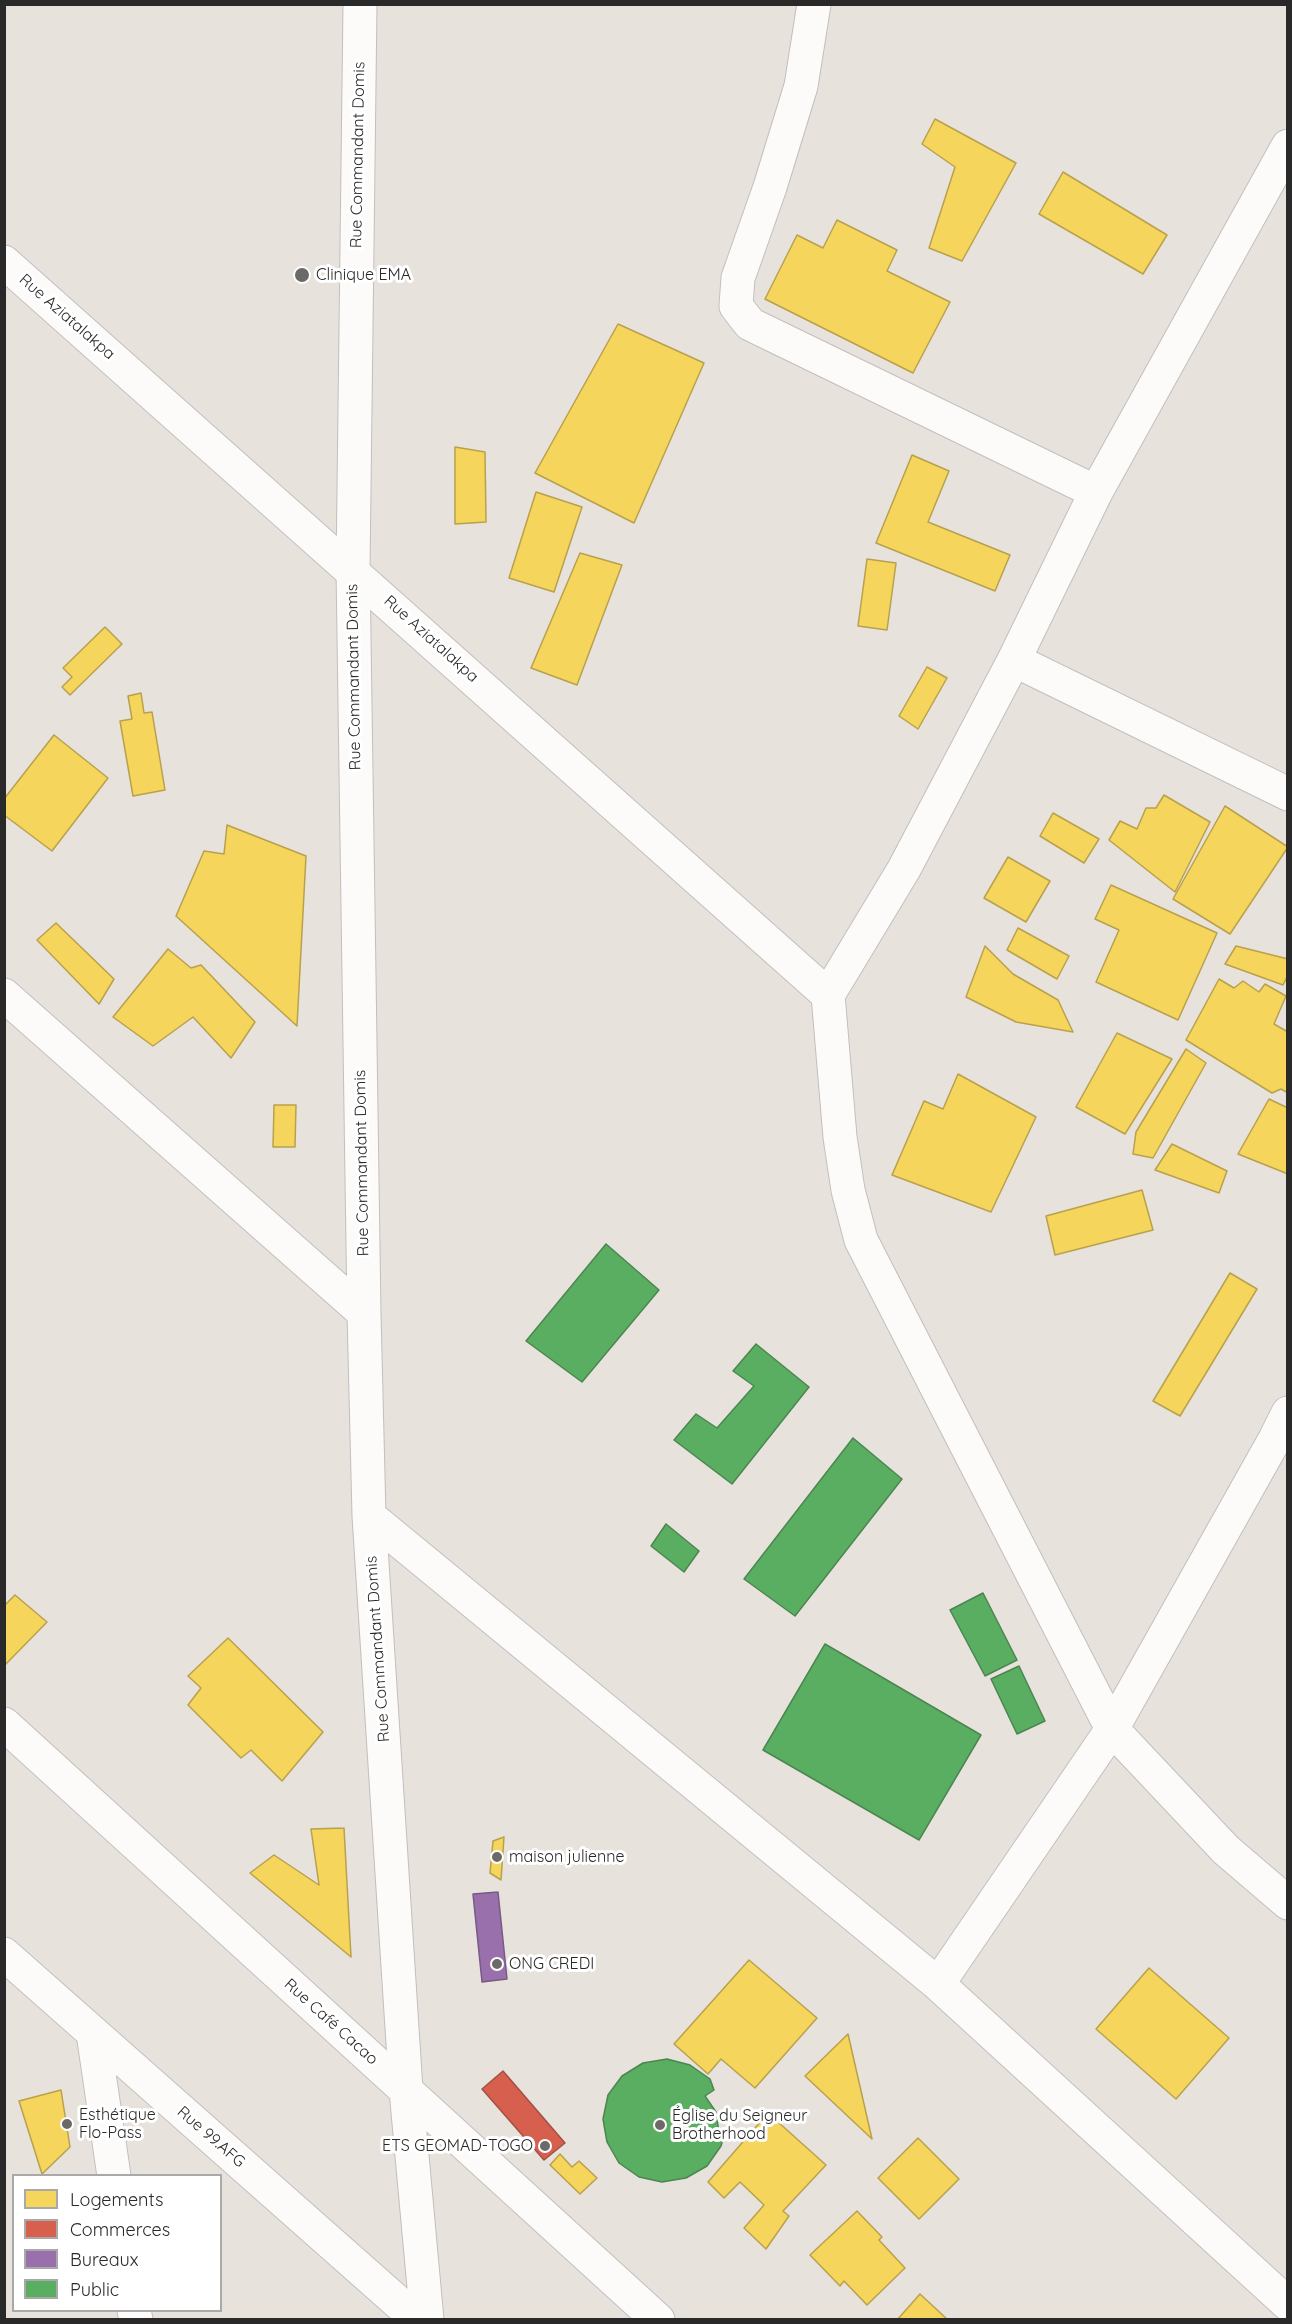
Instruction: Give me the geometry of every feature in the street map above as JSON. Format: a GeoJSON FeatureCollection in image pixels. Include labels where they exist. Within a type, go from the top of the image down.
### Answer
{"type":"FeatureCollection","features":[{"type":"Feature","properties":{"kind":"street","name":"Rue Commandant Domis"},"geometry":{"type":"LineString","coordinates":[[360,4],[353,570],[369,1516],[406,2090],[427,2319]]}},
{"type":"Feature","properties":{"kind":"street"},"geometry":{"type":"LineString","coordinates":[[814,4],[801,86],[770,187],[738,278],[736,306],[750,324],[1096,492]]}},
{"type":"Feature","properties":{"kind":"street"},"geometry":{"type":"LineString","coordinates":[[1287,146],[1096,492],[1014,660],[904,868],[828,995],[840,1137],[848,1190],[861,1240],[1112,1729],[1226,1850],[1287,1902]]}},
{"type":"Feature","properties":{"kind":"street","name":"Rue Aziatalakpa"},"geometry":{"type":"LineString","coordinates":[[4,262],[353,570],[828,995]]}},
{"type":"Feature","properties":{"kind":"street"},"geometry":{"type":"LineString","coordinates":[[1014,660],[1287,794]]}},
{"type":"Feature","properties":{"kind":"street"},"geometry":{"type":"LineString","coordinates":[[4,995],[364,1313]]}},
{"type":"Feature","properties":{"kind":"street"},"geometry":{"type":"LineString","coordinates":[[938,1984],[1112,1729],[1283,1433]]}},
{"type":"Feature","properties":{"kind":"street"},"geometry":{"type":"LineString","coordinates":[[369,1516],[938,1984],[1287,2304]]}},
{"type":"Feature","properties":{"kind":"street","name":"Rue Café Cacao"},"geometry":{"type":"LineString","coordinates":[[4,1724],[658,2319]]}},
{"type":"Feature","properties":{"kind":"street","name":"Rue 99.AFG"},"geometry":{"type":"LineString","coordinates":[[4,1954],[418,2319]]}},
{"type":"Feature","properties":{"kind":"street"},"geometry":{"type":"LineString","coordinates":[[93,2033],[114,2174]]}},
{"type":"Feature","properties":{"kind":"building: Logements"},"geometry":{"type":"Polygon","coordinates":[[[935,119],[1016,163],[962,261],[929,248],[955,167],[922,144],[935,119]]]}},
{"type":"Feature","properties":{"kind":"building: Logements"},"geometry":{"type":"Polygon","coordinates":[[[1063,172],[1167,235],[1143,274],[1039,214],[1063,172]]]}},
{"type":"Feature","properties":{"kind":"building: Logements"},"geometry":{"type":"Polygon","coordinates":[[[837,220],[897,250],[887,271],[950,302],[913,373],[765,299],[797,235],[823,248],[837,220]]]}},
{"type":"Feature","properties":{"kind":"building: Logements"},"geometry":{"type":"Polygon","coordinates":[[[618,324],[704,363],[634,523],[535,473],[618,324]]]}},
{"type":"Feature","properties":{"kind":"building: Logements"},"geometry":{"type":"Polygon","coordinates":[[[455,447],[485,452],[486,522],[455,524],[455,447]]]}},
{"type":"Feature","properties":{"kind":"building: Logements"},"geometry":{"type":"Polygon","coordinates":[[[912,455],[949,471],[928,522],[1010,555],[995,591],[876,543],[912,455]]]}},
{"type":"Feature","properties":{"kind":"building: Logements"},"geometry":{"type":"Polygon","coordinates":[[[536,492],[582,507],[554,592],[509,578],[536,492]]]}},
{"type":"Feature","properties":{"kind":"building: Logements"},"geometry":{"type":"Polygon","coordinates":[[[580,553],[622,565],[577,685],[531,668],[580,553]]]}},
{"type":"Feature","properties":{"kind":"building: Logements"},"geometry":{"type":"Polygon","coordinates":[[[867,559],[896,563],[887,630],[858,626],[867,559]]]}},
{"type":"Feature","properties":{"kind":"building: Logements"},"geometry":{"type":"Polygon","coordinates":[[[105,627],[122,644],[70,695],[62,687],[72,677],[63,668],[105,627]]]}},
{"type":"Feature","properties":{"kind":"building: Logements"},"geometry":{"type":"Polygon","coordinates":[[[927,667],[947,678],[918,729],[899,716],[927,667]]]}},
{"type":"Feature","properties":{"kind":"building: Logements"},"geometry":{"type":"Polygon","coordinates":[[[141,693],[144,713],[152,712],[165,790],[133,796],[120,721],[132,719],[128,696],[141,693]]]}},
{"type":"Feature","properties":{"kind":"building: Logements"},"geometry":{"type":"Polygon","coordinates":[[[54,735],[108,778],[52,851],[4,815],[4,799],[54,735]]]}},
{"type":"Feature","properties":{"kind":"building: Logements"},"geometry":{"type":"Polygon","coordinates":[[[1164,795],[1210,822],[1175,892],[1109,840],[1120,821],[1137,829],[1146,808],[1156,808],[1164,795]]]}},
{"type":"Feature","properties":{"kind":"building: Logements"},"geometry":{"type":"Polygon","coordinates":[[[1225,806],[1288,847],[1230,934],[1173,899],[1225,806]]]}},
{"type":"Feature","properties":{"kind":"building: Logements"},"geometry":{"type":"Polygon","coordinates":[[[1053,813],[1099,839],[1084,863],[1040,836],[1053,813]]]}},
{"type":"Feature","properties":{"kind":"building: Logements"},"geometry":{"type":"Polygon","coordinates":[[[227,825],[306,856],[297,1026],[176,916],[204,851],[224,854],[227,825]]]}},
{"type":"Feature","properties":{"kind":"building: Logements"},"geometry":{"type":"Polygon","coordinates":[[[1008,857],[1050,881],[1026,922],[984,898],[1008,857]]]}},
{"type":"Feature","properties":{"kind":"building: Logements"},"geometry":{"type":"Polygon","coordinates":[[[1111,885],[1217,933],[1178,1020],[1096,982],[1119,930],[1095,919],[1111,885]]]}},
{"type":"Feature","properties":{"kind":"building: Logements"},"geometry":{"type":"Polygon","coordinates":[[[56,923],[114,979],[99,1004],[37,940],[56,923]]]}},
{"type":"Feature","properties":{"kind":"building: Logements"},"geometry":{"type":"Polygon","coordinates":[[[1018,928],[1069,956],[1057,979],[1007,950],[1018,928]]]}},
{"type":"Feature","properties":{"kind":"building: Logements"},"geometry":{"type":"Polygon","coordinates":[[[985,946],[1013,974],[1058,1000],[1073,1032],[1016,1022],[966,997],[985,946]]]}},
{"type":"Feature","properties":{"kind":"building: Logements"},"geometry":{"type":"Polygon","coordinates":[[[1236,946],[1288,959],[1288,975],[1283,985],[1225,964],[1236,946]]]}},
{"type":"Feature","properties":{"kind":"building: Logements"},"geometry":{"type":"Polygon","coordinates":[[[168,949],[191,968],[201,965],[255,1022],[231,1058],[193,1017],[153,1046],[113,1017],[168,949]]]}},
{"type":"Feature","properties":{"kind":"building: Logements"},"geometry":{"type":"Polygon","coordinates":[[[1219,979],[1234,988],[1243,981],[1259,992],[1265,984],[1286,996],[1274,1024],[1288,1032],[1288,1093],[1281,1089],[1272,1093],[1186,1040],[1219,979]]]}},
{"type":"Feature","properties":{"kind":"building: Logements"},"geometry":{"type":"Polygon","coordinates":[[[1117,1033],[1172,1059],[1125,1134],[1076,1107],[1117,1033]]]}},
{"type":"Feature","properties":{"kind":"building: Logements"},"geometry":{"type":"Polygon","coordinates":[[[1186,1049],[1206,1063],[1153,1158],[1133,1154],[1136,1132],[1186,1049]]]}},
{"type":"Feature","properties":{"kind":"building: Logements"},"geometry":{"type":"Polygon","coordinates":[[[958,1074],[1036,1117],[991,1212],[892,1175],[924,1101],[943,1109],[958,1074]]]}},
{"type":"Feature","properties":{"kind":"building: Logements"},"geometry":{"type":"Polygon","coordinates":[[[1269,1099],[1288,1108],[1288,1174],[1238,1154],[1269,1099]]]}},
{"type":"Feature","properties":{"kind":"building: Logements"},"geometry":{"type":"Polygon","coordinates":[[[274,1105],[296,1105],[295,1147],[273,1147],[274,1105]]]}},
{"type":"Feature","properties":{"kind":"building: Logements"},"geometry":{"type":"Polygon","coordinates":[[[1172,1144],[1227,1171],[1219,1193],[1155,1170],[1172,1144]]]}},
{"type":"Feature","properties":{"kind":"building: Logements"},"geometry":{"type":"Polygon","coordinates":[[[1142,1190],[1153,1230],[1055,1255],[1046,1216],[1142,1190]]]}},
{"type":"Feature","properties":{"kind":"building: Logements"},"geometry":{"type":"Polygon","coordinates":[[[1230,1273],[1257,1289],[1180,1416],[1153,1401],[1230,1273]]]}},
{"type":"Feature","properties":{"kind":"building: Logements"},"geometry":{"type":"Polygon","coordinates":[[[15,1595],[47,1622],[4,1666],[4,1606],[15,1595]]]}},
{"type":"Feature","properties":{"kind":"building: Logements"},"geometry":{"type":"Polygon","coordinates":[[[228,1638],[323,1732],[282,1781],[251,1750],[241,1758],[188,1705],[201,1688],[188,1676],[228,1638]]]}},
{"type":"Feature","properties":{"kind":"building: Logements"},"geometry":{"type":"Polygon","coordinates":[[[344,1828],[351,1957],[250,1873],[274,1855],[319,1885],[311,1829],[344,1828]]]}},
{"type":"Feature","properties":{"kind":"building: Logements","name":"maison julienne"},"geometry":{"type":"Polygon","coordinates":[[[504,1837],[501,1880],[490,1873],[493,1841],[504,1837]]]}},
{"type":"Feature","properties":{"kind":"building: Logements"},"geometry":{"type":"Polygon","coordinates":[[[749,1960],[817,2018],[755,2088],[721,2059],[708,2074],[674,2044],[749,1960]]]}},
{"type":"Feature","properties":{"kind":"building: Logements"},"geometry":{"type":"Polygon","coordinates":[[[1149,1968],[1229,2038],[1176,2099],[1096,2029],[1149,1968]]]}},
{"type":"Feature","properties":{"kind":"building: Logements"},"geometry":{"type":"Polygon","coordinates":[[[848,2034],[872,2139],[805,2076],[848,2034]]]}},
{"type":"Feature","properties":{"kind":"building: Logements"},"geometry":{"type":"Polygon","coordinates":[[[61,2090],[70,2147],[42,2174],[19,2101],[61,2090]]]}},
{"type":"Feature","properties":{"kind":"building: Logements"},"geometry":{"type":"Polygon","coordinates":[[[768,2113],[826,2165],[783,2211],[789,2216],[766,2249],[744,2228],[764,2205],[740,2182],[724,2198],[708,2182],[768,2113]]]}},
{"type":"Feature","properties":{"kind":"building: Logements"},"geometry":{"type":"Polygon","coordinates":[[[918,2138],[959,2179],[919,2219],[878,2178],[918,2138]]]}},
{"type":"Feature","properties":{"kind":"building: Logements"},"geometry":{"type":"Polygon","coordinates":[[[560,2154],[572,2167],[579,2161],[597,2178],[580,2194],[550,2165],[560,2154]]]}},
{"type":"Feature","properties":{"kind":"building: Logements"},"geometry":{"type":"Polygon","coordinates":[[[857,2211],[882,2237],[879,2240],[905,2268],[867,2305],[844,2281],[840,2286],[810,2255],[857,2211]]]}},
{"type":"Feature","properties":{"kind":"building: Logements"},"geometry":{"type":"Polygon","coordinates":[[[920,2294],[948,2320],[897,2320],[920,2294]]]}},
{"type":"Feature","properties":{"kind":"building: Commerces"},"geometry":{"type":"Polygon","coordinates":[[[503,2071],[565,2143],[544,2160],[482,2089],[503,2071]]]}},
{"type":"Feature","properties":{"kind":"building: Bureaux"},"geometry":{"type":"Polygon","coordinates":[[[498,1892],[507,1979],[482,1982],[473,1894],[498,1892]]]}},
{"type":"Feature","properties":{"kind":"building: Public"},"geometry":{"type":"Polygon","coordinates":[[[606,1244],[659,1290],[582,1382],[526,1341],[606,1244]]]}},
{"type":"Feature","properties":{"kind":"building: Public"},"geometry":{"type":"Polygon","coordinates":[[[756,1344],[809,1387],[732,1484],[674,1440],[696,1414],[717,1428],[754,1386],[733,1371],[756,1344]]]}},
{"type":"Feature","properties":{"kind":"building: Public"},"geometry":{"type":"Polygon","coordinates":[[[853,1438],[902,1479],[795,1616],[744,1579],[853,1438]]]}},
{"type":"Feature","properties":{"kind":"building: Public"},"geometry":{"type":"Polygon","coordinates":[[[666,1524],[699,1551],[684,1572],[651,1546],[666,1524]]]}},
{"type":"Feature","properties":{"kind":"building: Public"},"geometry":{"type":"Polygon","coordinates":[[[983,1593],[1017,1660],[985,1676],[950,1610],[983,1593]]]}},
{"type":"Feature","properties":{"kind":"building: Public"},"geometry":{"type":"Polygon","coordinates":[[[825,1644],[981,1735],[919,1840],[763,1750],[825,1644]]]}},
{"type":"Feature","properties":{"kind":"building: Public"},"geometry":{"type":"Polygon","coordinates":[[[1019,1666],[1045,1721],[1017,1734],[991,1679],[1019,1666]]]}},
{"type":"Feature","properties":{"kind":"building: Public"},"geometry":{"type":"Polygon","coordinates":[[[667,2059],[690,2065],[710,2079],[714,2090],[705,2096],[716,2112],[719,2133],[724,2135],[721,2146],[707,2166],[686,2178],[662,2182],[639,2177],[619,2163],[607,2142],[603,2119],[608,2095],[622,2076],[643,2063],[667,2059]]]}},
{"type":"Feature","properties":{"kind":"place","name":"Clinique EMA"},"geometry":{"type":"Point","coordinates":[302,275]}},
{"type":"Feature","properties":{"kind":"place","name":"maison julienne"},"geometry":{"type":"Point","coordinates":[497,1857]}},
{"type":"Feature","properties":{"kind":"place","name":"ONG CREDI"},"geometry":{"type":"Point","coordinates":[497,1964]}},
{"type":"Feature","properties":{"kind":"place","name":"Esthétique Flo-Pass"},"geometry":{"type":"Point","coordinates":[67,2124]}},
{"type":"Feature","properties":{"kind":"place","name":"Église du Seigneur Brotherhood"},"geometry":{"type":"Point","coordinates":[660,2125]}},
{"type":"Feature","properties":{"kind":"place","name":"ETS GEOMAD-TOGO"},"geometry":{"type":"Point","coordinates":[545,2146]}}]}
